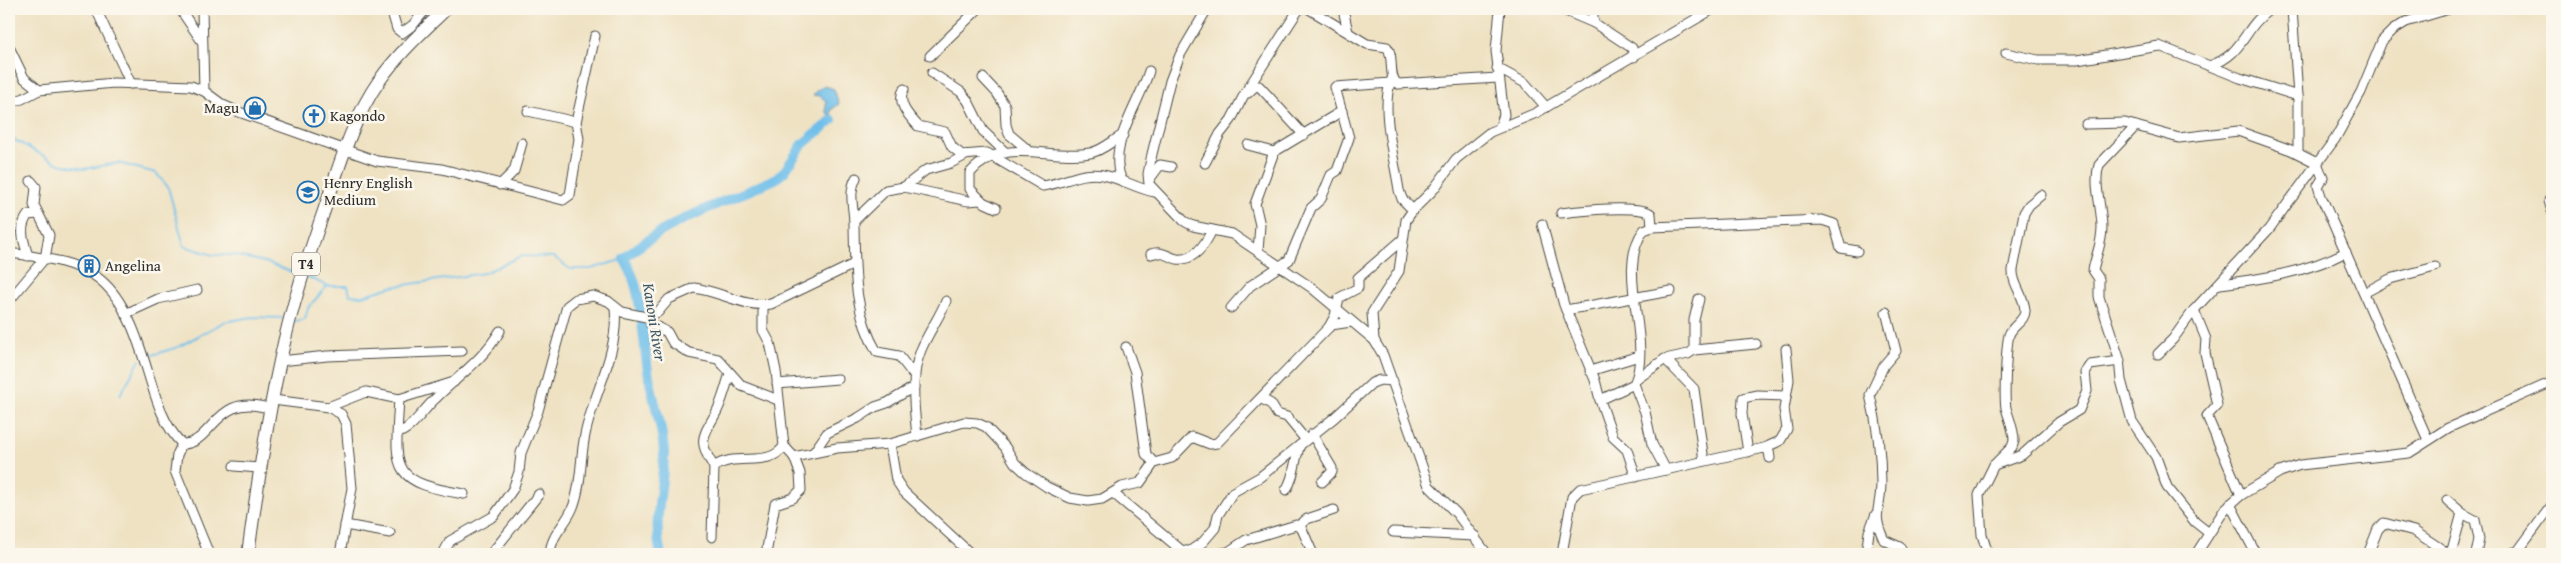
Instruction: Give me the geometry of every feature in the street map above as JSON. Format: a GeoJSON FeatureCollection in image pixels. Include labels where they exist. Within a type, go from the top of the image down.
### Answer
{"type":"FeatureCollection","features":[{"type":"Feature","properties":{"kind":"highway","name":"T4"},"geometry":{"type":"LineString","coordinates":[[248,554],[260,468],[280,361],[310,253],[344,151],[361,113],[378,82],[442,10]]}},
{"type":"Feature","properties":{"kind":"street"},"geometry":{"type":"LineString","coordinates":[[96,9],[132,84]]}},
{"type":"Feature","properties":{"kind":"street"},"geometry":{"type":"LineString","coordinates":[[180,9],[202,40]]}},
{"type":"Feature","properties":{"kind":"street"},"geometry":{"type":"LineString","coordinates":[[202,9],[204,91]]}},
{"type":"Feature","properties":{"kind":"street"},"geometry":{"type":"LineString","coordinates":[[391,9],[397,29],[402,33],[413,25],[426,9]]}},
{"type":"Feature","properties":{"kind":"street"},"geometry":{"type":"LineString","coordinates":[[930,56],[978,9]]}},
{"type":"Feature","properties":{"kind":"street"},"geometry":{"type":"LineString","coordinates":[[1207,9],[1180,55],[1170,81],[1152,154],[1148,183],[1184,221],[1232,234],[1337,308],[1374,340],[1384,355],[1429,486],[1454,510],[1487,554]]}},
{"type":"Feature","properties":{"kind":"street"},"geometry":{"type":"LineString","coordinates":[[1205,163],[1243,97],[1299,9]]}},
{"type":"Feature","properties":{"kind":"street"},"geometry":{"type":"LineString","coordinates":[[1309,9],[1367,44],[1387,47],[1391,52],[1392,81],[1386,110],[1399,190],[1405,203],[1413,210]]}},
{"type":"Feature","properties":{"kind":"street"},"geometry":{"type":"LineString","coordinates":[[1343,9],[1348,32]]}},
{"type":"Feature","properties":{"kind":"street"},"geometry":{"type":"LineString","coordinates":[[1500,9],[1496,51],[1498,78],[1504,106],[1504,114],[1500,126]]}},
{"type":"Feature","properties":{"kind":"street"},"geometry":{"type":"LineString","coordinates":[[1561,9],[1594,23],[1633,52]]}},
{"type":"Feature","properties":{"kind":"street"},"geometry":{"type":"LineString","coordinates":[[1592,9],[1594,23]]}},
{"type":"Feature","properties":{"kind":"street"},"geometry":{"type":"LineString","coordinates":[[1328,328],[1337,324],[1355,325],[1372,313],[1399,271],[1404,228],[1413,210],[1433,190],[1456,159],[1500,126],[1525,119],[1633,52],[1648,48],[1714,9]]}},
{"type":"Feature","properties":{"kind":"street"},"geometry":{"type":"LineString","coordinates":[[2209,66],[2229,58],[2258,18],[2270,9]]}},
{"type":"Feature","properties":{"kind":"street"},"geometry":{"type":"LineString","coordinates":[[2292,9],[2298,96],[2298,153]]}},
{"type":"Feature","properties":{"kind":"street"},"geometry":{"type":"LineString","coordinates":[[2158,354],[2173,339],[2194,310],[2269,229],[2317,164],[2351,113],[2382,41],[2393,30],[2406,22],[2449,9]]}},
{"type":"Feature","properties":{"kind":"street"},"geometry":{"type":"LineString","coordinates":[[9,102],[22,99],[39,90],[132,84],[183,86],[204,91],[222,105],[344,151],[394,165],[442,169],[563,200],[570,195],[576,166],[579,139],[576,122],[595,36]]}},
{"type":"Feature","properties":{"kind":"street"},"geometry":{"type":"LineString","coordinates":[[2006,53],[2038,60],[2077,60],[2159,46],[2272,89],[2298,96]]}},
{"type":"Feature","properties":{"kind":"street"},"geometry":{"type":"LineString","coordinates":[[9,48],[24,78],[39,90]]}},
{"type":"Feature","properties":{"kind":"street"},"geometry":{"type":"LineString","coordinates":[[1497,68],[1525,83],[1546,107]]}},
{"type":"Feature","properties":{"kind":"street"},"geometry":{"type":"LineString","coordinates":[[1122,181],[1118,172],[1117,158],[1149,71]]}},
{"type":"Feature","properties":{"kind":"street"},"geometry":{"type":"LineString","coordinates":[[932,72],[961,92],[968,101],[983,131],[1006,153]]}},
{"type":"Feature","properties":{"kind":"street"},"geometry":{"type":"LineString","coordinates":[[984,78],[1005,106],[1006,125],[1009,134],[1028,150]]}},
{"type":"Feature","properties":{"kind":"street"},"geometry":{"type":"LineString","coordinates":[[1231,308],[1250,286],[1291,257],[1311,208],[1322,197],[1347,146],[1348,130],[1335,89],[1336,87],[1392,81],[1401,85],[1498,78]]}},
{"type":"Feature","properties":{"kind":"street"},"geometry":{"type":"LineString","coordinates":[[1243,97],[1254,87],[1259,86],[1304,135]]}},
{"type":"Feature","properties":{"kind":"street"},"geometry":{"type":"LineString","coordinates":[[904,89],[900,95],[901,101],[918,126],[943,131],[947,134],[954,150],[966,155]]}},
{"type":"Feature","properties":{"kind":"street"},"geometry":{"type":"LineString","coordinates":[[528,111],[576,122]]}},
{"type":"Feature","properties":{"kind":"street"},"geometry":{"type":"LineString","coordinates":[[1258,251],[1260,225],[1255,204],[1274,152],[1342,111]]}},
{"type":"Feature","properties":{"kind":"street"},"geometry":{"type":"LineString","coordinates":[[2086,124],[2125,123],[2179,138],[2238,131],[2298,153],[2317,164],[2323,178],[2319,189],[2428,440]]}},
{"type":"Feature","properties":{"kind":"street"},"geometry":{"type":"LineString","coordinates":[[2136,126],[2099,165],[2097,171],[2101,203],[2102,241],[2093,270],[2099,279],[2099,297],[2120,361],[2121,380],[2132,421],[2156,457],[2167,487],[2195,522],[2209,533]]}},
{"type":"Feature","properties":{"kind":"street"},"geometry":{"type":"LineString","coordinates":[[996,208],[980,200],[970,189],[970,174],[978,164],[994,156],[1028,150],[1056,154],[1088,154],[1124,135]]}},
{"type":"Feature","properties":{"kind":"street"},"geometry":{"type":"LineString","coordinates":[[500,185],[514,171],[522,143]]}},
{"type":"Feature","properties":{"kind":"street"},"geometry":{"type":"LineString","coordinates":[[1248,145],[1274,152]]}},
{"type":"Feature","properties":{"kind":"street"},"geometry":{"type":"LineString","coordinates":[[904,187],[926,170],[951,163],[966,155],[983,152],[994,156],[1043,186],[1076,175],[1091,174],[1103,175],[1155,192]]}},
{"type":"Feature","properties":{"kind":"street"},"geometry":{"type":"LineString","coordinates":[[1148,183],[1160,165],[1171,167]]}},
{"type":"Feature","properties":{"kind":"street"},"geometry":{"type":"LineString","coordinates":[[856,178],[851,203],[854,221],[854,264],[858,304],[875,350],[880,354],[898,356],[914,377]]}},
{"type":"Feature","properties":{"kind":"street"},"geometry":{"type":"LineString","coordinates":[[9,301],[45,259],[49,236],[34,205],[36,187],[31,181]]}},
{"type":"Feature","properties":{"kind":"street"},"geometry":{"type":"LineString","coordinates":[[854,221],[878,195],[886,190],[904,187],[968,201],[980,200]]}},
{"type":"Feature","properties":{"kind":"street"},"geometry":{"type":"LineString","coordinates":[[2552,194],[2549,201],[2552,211]]}},
{"type":"Feature","properties":{"kind":"street"},"geometry":{"type":"LineString","coordinates":[[1988,554],[1982,535],[1978,495],[1994,465],[2012,447],[2014,441],[2006,406],[2005,385],[2010,335],[2025,311],[2021,294],[2012,276],[2024,213],[2029,205],[2041,195]]}},
{"type":"Feature","properties":{"kind":"street"},"geometry":{"type":"LineString","coordinates":[[1561,214],[1598,209],[1644,210],[1651,214],[1652,227]]}},
{"type":"Feature","properties":{"kind":"street"},"geometry":{"type":"LineString","coordinates":[[28,256],[22,237],[23,224],[28,215],[37,214]]}},
{"type":"Feature","properties":{"kind":"street"},"geometry":{"type":"LineString","coordinates":[[1666,470],[1652,444],[1645,412],[1635,381],[1639,356],[1633,272],[1637,247],[1644,230],[1652,227],[1822,220],[1834,224],[1840,248],[1857,251]]}},
{"type":"Feature","properties":{"kind":"street"},"geometry":{"type":"LineString","coordinates":[[1542,224],[1566,310],[1613,436],[1627,450],[1636,477]]}},
{"type":"Feature","properties":{"kind":"street"},"geometry":{"type":"LineString","coordinates":[[1151,254],[1160,252],[1177,258],[1186,257],[1201,248],[1212,230]]}},
{"type":"Feature","properties":{"kind":"street"},"geometry":{"type":"LineString","coordinates":[[794,457],[852,446],[890,444],[964,422],[977,422],[986,427],[1006,447],[1026,473],[1047,487],[1070,498],[1088,501],[1102,499],[1122,488],[1140,482],[1154,463],[1172,458],[1192,437],[1210,444],[1217,443],[1328,328],[1340,298],[1358,288],[1358,278],[1402,240]]}},
{"type":"Feature","properties":{"kind":"street"},"geometry":{"type":"LineString","coordinates":[[2220,284],[2256,280],[2292,272],[2346,252]]}},
{"type":"Feature","properties":{"kind":"street"},"geometry":{"type":"LineString","coordinates":[[9,253],[45,259],[94,275],[115,296],[125,314],[145,363],[165,419],[182,444],[175,471],[209,554]]}},
{"type":"Feature","properties":{"kind":"street"},"geometry":{"type":"LineString","coordinates":[[443,554],[450,540],[494,516],[513,490],[520,472],[521,453],[538,411],[567,306],[576,299],[594,296],[608,301],[615,308],[629,315],[649,317],[658,312],[669,298],[694,288],[738,301],[763,305],[771,304],[854,264]]}},
{"type":"Feature","properties":{"kind":"street"},"geometry":{"type":"LineString","coordinates":[[2364,293],[2390,279],[2435,266]]}},
{"type":"Feature","properties":{"kind":"street"},"geometry":{"type":"LineString","coordinates":[[125,314],[158,299],[197,290]]}},
{"type":"Feature","properties":{"kind":"street"},"geometry":{"type":"LineString","coordinates":[[1566,310],[1671,292]]}},
{"type":"Feature","properties":{"kind":"street"},"geometry":{"type":"LineString","coordinates":[[1694,350],[1694,320],[1699,299]]}},
{"type":"Feature","properties":{"kind":"street"},"geometry":{"type":"LineString","coordinates":[[918,436],[914,377],[921,349],[946,301]]}},
{"type":"Feature","properties":{"kind":"street"},"geometry":{"type":"LineString","coordinates":[[763,305],[763,330],[772,353],[784,446],[794,457],[800,473],[801,490],[793,498],[775,504],[766,554]]}},
{"type":"Feature","properties":{"kind":"street"},"geometry":{"type":"LineString","coordinates":[[550,554],[551,541],[569,515],[576,498],[585,436],[611,355],[615,308]]}},
{"type":"Feature","properties":{"kind":"street"},"geometry":{"type":"LineString","coordinates":[[2194,310],[2206,339],[2205,353],[2217,405],[2216,409],[2207,416],[2241,495]]}},
{"type":"Feature","properties":{"kind":"street"},"geometry":{"type":"LineString","coordinates":[[1866,554],[1869,532],[1876,514],[1881,484],[1875,411],[1870,395],[1884,365],[1896,351],[1886,312]]}},
{"type":"Feature","properties":{"kind":"street"},"geometry":{"type":"LineString","coordinates":[[1372,313],[1374,340]]}},
{"type":"Feature","properties":{"kind":"street"},"geometry":{"type":"LineString","coordinates":[[649,317],[651,324],[667,332],[678,348],[695,356],[718,359],[747,388],[778,400]]}},
{"type":"Feature","properties":{"kind":"street"},"geometry":{"type":"LineString","coordinates":[[398,433],[407,430],[454,382],[478,361],[500,331]]}},
{"type":"Feature","properties":{"kind":"street"},"geometry":{"type":"LineString","coordinates":[[1600,400],[1635,381],[1666,359],[1688,354],[1694,350],[1756,344]]}},
{"type":"Feature","properties":{"kind":"street"},"geometry":{"type":"LineString","coordinates":[[1126,347],[1134,366],[1146,454],[1154,463]]}},
{"type":"Feature","properties":{"kind":"street"},"geometry":{"type":"LineString","coordinates":[[1562,554],[1572,497],[1576,492],[1587,486],[1748,452],[1764,448],[1780,440],[1786,433],[1784,409],[1789,380],[1786,349]]}},
{"type":"Feature","properties":{"kind":"street"},"geometry":{"type":"LineString","coordinates":[[280,361],[327,356],[462,352]]}},
{"type":"Feature","properties":{"kind":"street"},"geometry":{"type":"LineString","coordinates":[[1590,371],[1639,356]]}},
{"type":"Feature","properties":{"kind":"street"},"geometry":{"type":"LineString","coordinates":[[1666,359],[1694,390],[1704,461]]}},
{"type":"Feature","properties":{"kind":"street"},"geometry":{"type":"LineString","coordinates":[[1994,465],[2022,455],[2059,422],[2079,410],[2087,391],[2085,372],[2090,365],[2099,362],[2120,361]]}},
{"type":"Feature","properties":{"kind":"street"},"geometry":{"type":"LineString","coordinates":[[712,537],[714,467],[705,453],[704,432],[717,412],[730,373]]}},
{"type":"Feature","properties":{"kind":"street"},"geometry":{"type":"LineString","coordinates":[[777,384],[838,379]]}},
{"type":"Feature","properties":{"kind":"street"},"geometry":{"type":"LineString","coordinates":[[1190,551],[1203,542],[1215,528],[1218,514],[1230,495],[1260,477],[1350,405],[1372,383],[1380,380],[1392,381]]}},
{"type":"Feature","properties":{"kind":"street"},"geometry":{"type":"LineString","coordinates":[[182,444],[195,439],[226,413],[242,404],[328,407],[366,392],[399,399],[454,382]]}},
{"type":"Feature","properties":{"kind":"street"},"geometry":{"type":"LineString","coordinates":[[2196,554],[2218,518],[2230,504],[2241,495],[2291,468],[2378,456],[2401,455],[2415,451],[2428,440],[2448,428],[2552,382]]}},
{"type":"Feature","properties":{"kind":"street"},"geometry":{"type":"LineString","coordinates":[[814,452],[827,433],[914,387]]}},
{"type":"Feature","properties":{"kind":"street"},"geometry":{"type":"LineString","coordinates":[[1748,452],[1742,414],[1743,398],[1757,395],[1786,396]]}},
{"type":"Feature","properties":{"kind":"street"},"geometry":{"type":"LineString","coordinates":[[1262,398],[1269,402],[1277,414],[1287,418],[1332,468],[1332,472],[1322,482]]}},
{"type":"Feature","properties":{"kind":"street"},"geometry":{"type":"LineString","coordinates":[[399,399],[398,456],[401,469],[408,478],[433,489],[464,494]]}},
{"type":"Feature","properties":{"kind":"street"},"geometry":{"type":"LineString","coordinates":[[328,407],[341,414],[347,427],[352,488],[340,554]]}},
{"type":"Feature","properties":{"kind":"street"},"geometry":{"type":"LineString","coordinates":[[1286,490],[1293,477],[1294,464],[1306,440]]}},
{"type":"Feature","properties":{"kind":"street"},"geometry":{"type":"LineString","coordinates":[[890,444],[896,480],[904,492],[971,554]]}},
{"type":"Feature","properties":{"kind":"street"},"geometry":{"type":"LineString","coordinates":[[714,467],[729,461],[770,458],[784,446]]}},
{"type":"Feature","properties":{"kind":"street"},"geometry":{"type":"LineString","coordinates":[[1764,448],[1769,452],[1770,458]]}},
{"type":"Feature","properties":{"kind":"street"},"geometry":{"type":"LineString","coordinates":[[234,466],[260,468]]}},
{"type":"Feature","properties":{"kind":"street"},"geometry":{"type":"LineString","coordinates":[[491,554],[539,494]]}},
{"type":"Feature","properties":{"kind":"street"},"geometry":{"type":"LineString","coordinates":[[1113,494],[1180,550],[1202,554]]}},
{"type":"Feature","properties":{"kind":"street"},"geometry":{"type":"LineString","coordinates":[[2447,500],[2462,513],[2473,517],[2477,524],[2479,539],[2476,554]]}},
{"type":"Feature","properties":{"kind":"street"},"geometry":{"type":"LineString","coordinates":[[2230,504],[2256,554]]}},
{"type":"Feature","properties":{"kind":"street"},"geometry":{"type":"LineString","coordinates":[[2509,554],[2518,552],[2552,505]]}},
{"type":"Feature","properties":{"kind":"street"},"geometry":{"type":"LineString","coordinates":[[1218,554],[1228,552],[1246,540],[1298,526],[1307,519],[1334,510]]}},
{"type":"Feature","properties":{"kind":"street"},"geometry":{"type":"LineString","coordinates":[[2368,554],[2378,529],[2384,523],[2414,531],[2450,554],[2462,513]]}},
{"type":"Feature","properties":{"kind":"street"},"geometry":{"type":"LineString","coordinates":[[1876,514],[1884,540],[1900,547],[1904,554]]}},
{"type":"Feature","properties":{"kind":"street"},"geometry":{"type":"LineString","coordinates":[[345,525],[390,533]]}},
{"type":"Feature","properties":{"kind":"street"},"geometry":{"type":"LineString","coordinates":[[1298,526],[1302,529],[1313,554]]}},
{"type":"Feature","properties":{"kind":"street"},"geometry":{"type":"LineString","coordinates":[[1393,532],[1475,536]]}},
{"type":"Feature","properties":{"kind":"water"},"geometry":{"type":"Polygon","coordinates":[[[825,86],[834,89],[839,104],[831,110],[832,120],[826,111],[826,101],[820,96],[813,95],[817,90],[825,86]]]}},
{"type":"Feature","properties":{"kind":"waterway","name":"Kanoni River"},"geometry":{"type":"LineString","coordinates":[[661,554],[658,516],[664,465],[663,443],[647,367],[639,301],[631,271],[624,259],[658,233],[696,213],[775,179],[784,172],[803,144],[832,120]]}},
{"type":"Feature","properties":{"kind":"waterway"},"geometry":{"type":"LineString","coordinates":[[9,137],[59,164],[84,169],[118,163],[156,173],[168,187],[184,246],[213,255],[233,255],[265,262],[294,273]]}},
{"type":"Feature","properties":{"kind":"waterway"},"geometry":{"type":"LineString","coordinates":[[308,277],[327,286],[348,286],[350,295],[362,296],[391,287],[484,273],[521,256],[554,257],[570,269],[591,269],[624,259]]}},
{"type":"Feature","properties":{"kind":"waterway"},"geometry":{"type":"LineString","coordinates":[[295,321],[305,319],[308,308],[326,287]]}},
{"type":"Feature","properties":{"kind":"waterway"},"geometry":{"type":"LineString","coordinates":[[146,357],[178,347],[224,322],[252,317],[282,318]]}},
{"type":"Feature","properties":{"kind":"waterway"},"geometry":{"type":"LineString","coordinates":[[120,395],[140,360]]}},
{"type":"Feature","properties":{"kind":"place","name":"Magu"},"geometry":{"type":"Point","coordinates":[255,108]}},
{"type":"Feature","properties":{"kind":"place","name":"Kagondo"},"geometry":{"type":"Point","coordinates":[314,116]}},
{"type":"Feature","properties":{"kind":"place","name":"Henry English Medium"},"geometry":{"type":"Point","coordinates":[308,192]}},
{"type":"Feature","properties":{"kind":"place","name":"Angelina"},"geometry":{"type":"Point","coordinates":[89,266]}}]}
